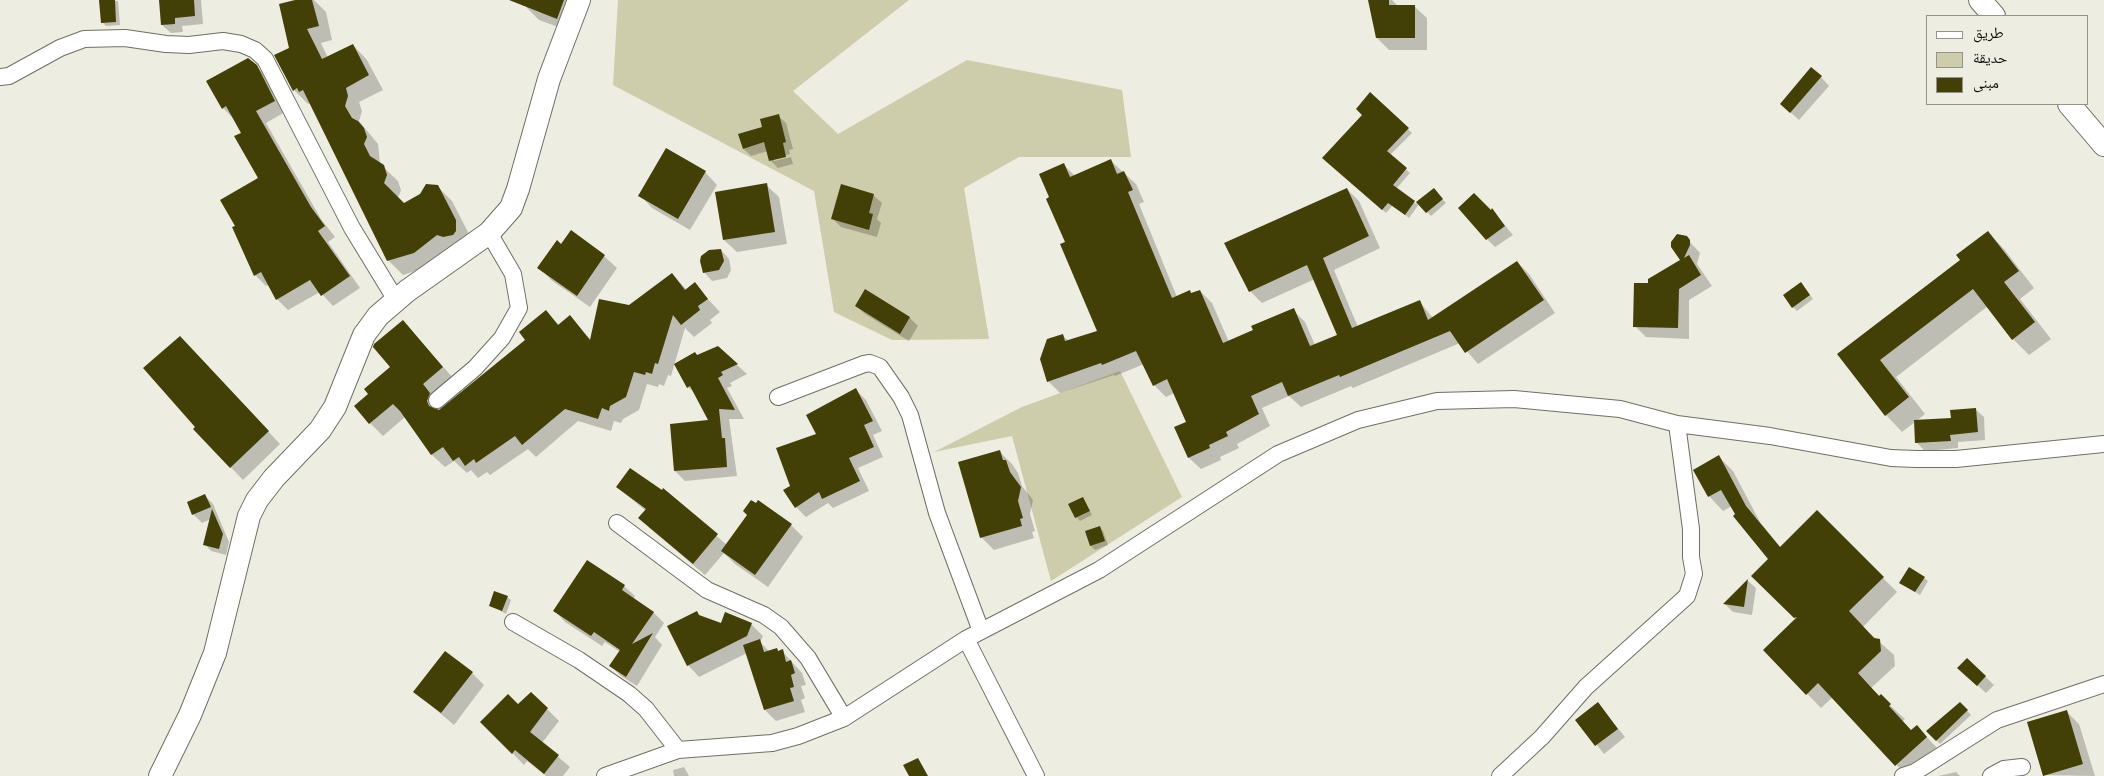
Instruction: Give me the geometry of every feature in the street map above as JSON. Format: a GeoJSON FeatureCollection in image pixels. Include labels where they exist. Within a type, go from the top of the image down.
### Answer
{"type":"FeatureCollection","features":[{"type":"Feature","properties":{"kind":"street"},"geometry":{"type":"LineString","coordinates":[[160,776],[190,715],[215,653],[249,516],[257,500],[274,478],[320,430],[335,407],[364,334],[378,316],[396,300],[489,233],[510,208],[518,189],[549,79],[579,0]]}},
{"type":"Feature","properties":{"kind":"street"},"geometry":{"type":"LineString","coordinates":[[1980,0],[1993,15]]}},
{"type":"Feature","properties":{"kind":"street"},"geometry":{"type":"LineString","coordinates":[[0,77],[9,76],[60,48],[84,39],[125,38],[166,44],[189,45],[223,41],[241,44],[256,50],[265,59],[352,228],[396,300]]}},
{"type":"Feature","properties":{"kind":"street"},"geometry":{"type":"LineString","coordinates":[[2070,105],[2104,145]]}},
{"type":"Feature","properties":{"kind":"street"},"geometry":{"type":"LineString","coordinates":[[437,400],[475,368],[496,344],[519,308],[513,274],[489,233]]}},
{"type":"Feature","properties":{"kind":"street"},"geometry":{"type":"LineString","coordinates":[[778,397],[864,364],[876,364],[880,367],[901,397],[910,415],[937,513],[981,631]]}},
{"type":"Feature","properties":{"kind":"street"},"geometry":{"type":"LineString","coordinates":[[605,776],[678,750],[772,743],[844,718],[926,663],[966,639],[1099,570],[1278,454],[1358,420],[1437,401],[1514,399],[1620,409],[1676,424],[1770,436],[1891,458],[1916,460],[1956,459],[2104,444]]}},
{"type":"Feature","properties":{"kind":"street"},"geometry":{"type":"LineString","coordinates":[[1500,776],[1542,737],[1586,687],[1687,596],[1694,574],[1691,557],[1691,529],[1676,424]]}},
{"type":"Feature","properties":{"kind":"street"},"geometry":{"type":"LineString","coordinates":[[617,523],[707,590],[764,615],[781,627],[808,658],[844,718]]}},
{"type":"Feature","properties":{"kind":"street"},"geometry":{"type":"LineString","coordinates":[[513,622],[595,671],[629,694],[646,710],[678,750]]}},
{"type":"Feature","properties":{"kind":"street"},"geometry":{"type":"LineString","coordinates":[[966,639],[1036,776]]}},
{"type":"Feature","properties":{"kind":"street"},"geometry":{"type":"LineString","coordinates":[[1903,776],[1915,772],[1997,720],[2104,684]]}},
{"type":"Feature","properties":{"kind":"street"},"geometry":{"type":"LineString","coordinates":[[1991,776],[2004,769],[2022,766]]}},
{"type":"Feature","properties":{"kind":"green space"},"geometry":{"type":"Polygon","coordinates":[[[618,0],[909,0],[793,91],[838,134],[967,60],[1122,90],[1131,157],[1019,157],[964,188],[989,339],[892,340],[834,312],[814,191],[613,85],[618,0]]]}},
{"type":"Feature","properties":{"kind":"green space"},"geometry":{"type":"Polygon","coordinates":[[[1120,371],[1182,497],[1051,581],[1012,436],[934,452],[1022,407],[1120,371]]]}},
{"type":"Feature","properties":{"kind":"building"},"geometry":{"type":"Polygon","coordinates":[[[99,0],[115,0],[116,22],[101,23],[99,0]]]}},
{"type":"Feature","properties":{"kind":"building"},"geometry":{"type":"Polygon","coordinates":[[[159,0],[194,0],[195,16],[175,18],[175,24],[161,25],[159,0]]]}},
{"type":"Feature","properties":{"kind":"building"},"geometry":{"type":"Polygon","coordinates":[[[295,0],[312,0],[319,26],[307,29],[322,59],[353,44],[369,75],[346,88],[348,96],[345,106],[352,118],[358,121],[364,128],[367,137],[364,144],[370,156],[384,165],[387,175],[384,183],[404,203],[420,194],[426,184],[438,185],[456,220],[456,231],[453,235],[443,237],[437,235],[414,253],[387,261],[303,90],[299,92],[297,88],[293,91],[274,55],[289,48],[279,4],[295,0]]]}},
{"type":"Feature","properties":{"kind":"building"},"geometry":{"type":"Polygon","coordinates":[[[509,0],[564,0],[557,19],[509,0]]]}},
{"type":"Feature","properties":{"kind":"building"},"geometry":{"type":"Polygon","coordinates":[[[1368,0],[1389,0],[1389,5],[1415,5],[1415,38],[1376,38],[1368,0]]]}},
{"type":"Feature","properties":{"kind":"building"},"geometry":{"type":"Polygon","coordinates":[[[248,58],[257,65],[275,101],[256,111],[311,207],[325,226],[318,231],[350,276],[321,296],[310,280],[276,300],[261,272],[254,276],[232,227],[235,226],[220,200],[258,178],[234,136],[241,133],[226,106],[222,109],[206,81],[248,58]]]}},
{"type":"Feature","properties":{"kind":"building"},"geometry":{"type":"Polygon","coordinates":[[[1811,67],[1822,76],[1790,113],[1780,104],[1811,67]]]}},
{"type":"Feature","properties":{"kind":"building"},"geometry":{"type":"Polygon","coordinates":[[[1370,92],[1409,128],[1387,151],[1407,168],[1393,185],[1415,201],[1405,215],[1388,203],[1382,210],[1322,158],[1362,115],[1356,109],[1370,92]]]}},
{"type":"Feature","properties":{"kind":"building"},"geometry":{"type":"Polygon","coordinates":[[[779,114],[786,142],[783,143],[786,157],[769,161],[764,142],[743,149],[738,134],[762,127],[760,119],[779,114]]]}},
{"type":"Feature","properties":{"kind":"building"},"geometry":{"type":"Polygon","coordinates":[[[666,148],[706,171],[678,219],[638,196],[666,148]]]}},
{"type":"Feature","properties":{"kind":"building"},"geometry":{"type":"Polygon","coordinates":[[[1111,159],[1117,174],[1124,171],[1133,190],[1128,192],[1172,298],[1190,290],[1191,293],[1200,290],[1223,343],[1253,330],[1251,326],[1294,308],[1310,346],[1337,335],[1307,265],[1249,292],[1224,243],[1347,188],[1369,236],[1323,258],[1352,328],[1420,300],[1428,320],[1517,261],[1544,300],[1465,353],[1450,331],[1340,377],[1339,375],[1288,396],[1282,382],[1251,396],[1259,414],[1226,432],[1228,436],[1209,445],[1210,448],[1188,458],[1174,427],[1186,422],[1167,379],[1153,386],[1136,351],[1102,365],[1101,363],[1047,382],[1040,359],[1047,339],[1063,334],[1065,341],[1097,331],[1060,244],[1065,242],[1046,199],[1049,197],[1039,174],[1064,163],[1070,177],[1111,159]]]}},
{"type":"Feature","properties":{"kind":"building"},"geometry":{"type":"Polygon","coordinates":[[[767,183],[775,232],[723,240],[715,192],[767,183]]]}},
{"type":"Feature","properties":{"kind":"building"},"geometry":{"type":"Polygon","coordinates":[[[841,184],[874,194],[869,213],[873,214],[869,230],[831,219],[841,184]]]}},
{"type":"Feature","properties":{"kind":"building"},"geometry":{"type":"Polygon","coordinates":[[[1434,188],[1443,199],[1426,213],[1416,202],[1434,188]]]}},
{"type":"Feature","properties":{"kind":"building"},"geometry":{"type":"Polygon","coordinates":[[[1474,193],[1491,210],[1492,208],[1505,226],[1486,240],[1458,208],[1474,193]]]}},
{"type":"Feature","properties":{"kind":"building"},"geometry":{"type":"Polygon","coordinates":[[[571,230],[605,255],[577,296],[537,268],[557,240],[561,244],[571,230]]]}},
{"type":"Feature","properties":{"kind":"building"},"geometry":{"type":"Polygon","coordinates":[[[1988,231],[2019,271],[2004,282],[2035,322],[2012,340],[1973,289],[1880,360],[1909,397],[1885,416],[1837,354],[1960,260],[1956,255],[1988,231]]]}},
{"type":"Feature","properties":{"kind":"building"},"geometry":{"type":"Polygon","coordinates":[[[1677,234],[1687,236],[1690,240],[1690,245],[1684,258],[1689,255],[1701,275],[1679,289],[1678,328],[1633,327],[1634,283],[1648,283],[1648,279],[1680,260],[1671,247],[1671,242],[1677,234]]]}},
{"type":"Feature","properties":{"kind":"building"},"geometry":{"type":"Polygon","coordinates":[[[721,249],[724,261],[719,270],[703,273],[700,261],[701,256],[709,250],[721,249]]]}},
{"type":"Feature","properties":{"kind":"building"},"geometry":{"type":"Polygon","coordinates":[[[672,273],[685,290],[695,282],[708,299],[698,306],[700,310],[681,325],[673,315],[658,364],[655,363],[652,374],[646,372],[645,375],[634,372],[626,397],[610,406],[609,411],[602,408],[598,419],[565,409],[522,445],[515,436],[476,463],[474,459],[465,466],[459,457],[453,461],[443,447],[431,455],[393,404],[369,424],[354,406],[368,394],[364,389],[390,367],[373,347],[374,344],[403,320],[443,367],[423,384],[430,393],[427,401],[429,406],[439,410],[525,340],[519,332],[546,310],[558,325],[570,315],[590,340],[599,299],[629,305],[672,273]]]}},
{"type":"Feature","properties":{"kind":"building"},"geometry":{"type":"Polygon","coordinates":[[[1801,282],[1810,295],[1792,308],[1783,295],[1801,282]]]}},
{"type":"Feature","properties":{"kind":"building"},"geometry":{"type":"Polygon","coordinates":[[[865,289],[910,317],[900,334],[855,306],[865,289]]]}},
{"type":"Feature","properties":{"kind":"building"},"geometry":{"type":"Polygon","coordinates":[[[180,336],[269,431],[230,468],[193,429],[195,427],[143,368],[180,336]]]}},
{"type":"Feature","properties":{"kind":"building"},"geometry":{"type":"Polygon","coordinates":[[[718,346],[738,364],[721,372],[723,375],[718,378],[735,410],[719,409],[722,438],[725,438],[727,467],[674,471],[670,424],[708,420],[690,386],[687,388],[674,364],[695,352],[697,355],[718,346]]]}},
{"type":"Feature","properties":{"kind":"building"},"geometry":{"type":"Polygon","coordinates":[[[856,388],[873,421],[864,425],[874,447],[849,458],[860,481],[822,499],[819,492],[795,508],[783,490],[790,486],[776,448],[816,434],[806,415],[856,388]]]}},
{"type":"Feature","properties":{"kind":"building"},"geometry":{"type":"Polygon","coordinates":[[[1976,408],[1978,432],[1950,435],[1951,441],[1915,443],[1914,420],[1951,418],[1950,410],[1976,408]]]}},
{"type":"Feature","properties":{"kind":"building"},"geometry":{"type":"Polygon","coordinates":[[[1000,450],[1003,460],[1006,460],[1010,472],[1021,487],[1018,501],[1023,518],[1020,519],[1022,526],[980,538],[958,462],[1000,450]]]}},
{"type":"Feature","properties":{"kind":"building"},"geometry":{"type":"Polygon","coordinates":[[[1719,455],[1746,506],[1780,547],[1817,510],[1884,577],[1849,611],[1874,638],[1880,639],[1881,651],[1858,673],[1879,696],[1881,694],[1891,704],[1889,706],[1911,730],[1917,725],[1927,737],[1895,766],[1818,683],[1806,695],[1763,650],[1797,617],[1794,618],[1751,576],[1768,559],[1733,516],[1735,514],[1721,490],[1708,497],[1693,470],[1719,455]]]}},
{"type":"Feature","properties":{"kind":"building"},"geometry":{"type":"Polygon","coordinates":[[[630,468],[662,490],[663,488],[718,534],[693,564],[638,518],[646,509],[616,487],[630,468]]]}},
{"type":"Feature","properties":{"kind":"building"},"geometry":{"type":"Polygon","coordinates":[[[205,494],[211,507],[192,515],[187,502],[205,494]]]}},
{"type":"Feature","properties":{"kind":"building"},"geometry":{"type":"Polygon","coordinates":[[[1083,497],[1090,511],[1075,518],[1068,504],[1083,497]]]}},
{"type":"Feature","properties":{"kind":"building"},"geometry":{"type":"Polygon","coordinates":[[[751,500],[756,503],[758,500],[792,524],[755,575],[721,551],[747,515],[743,511],[751,500]]]}},
{"type":"Feature","properties":{"kind":"building"},"geometry":{"type":"Polygon","coordinates":[[[212,509],[223,534],[219,549],[203,545],[212,509]]]}},
{"type":"Feature","properties":{"kind":"building"},"geometry":{"type":"Polygon","coordinates":[[[1100,526],[1105,541],[1090,546],[1085,531],[1100,526]]]}},
{"type":"Feature","properties":{"kind":"building"},"geometry":{"type":"Polygon","coordinates":[[[587,560],[625,585],[622,590],[654,612],[632,644],[653,633],[626,677],[609,666],[620,650],[594,632],[591,636],[553,611],[587,560]]]}},
{"type":"Feature","properties":{"kind":"building"},"geometry":{"type":"Polygon","coordinates":[[[1909,567],[1925,577],[1915,592],[1899,583],[1909,567]]]}},
{"type":"Feature","properties":{"kind":"building"},"geometry":{"type":"Polygon","coordinates":[[[1748,579],[1744,607],[1723,604],[1748,579]]]}},
{"type":"Feature","properties":{"kind":"building"},"geometry":{"type":"Polygon","coordinates":[[[494,591],[508,596],[502,611],[489,606],[494,591]]]}},
{"type":"Feature","properties":{"kind":"building"},"geometry":{"type":"Polygon","coordinates":[[[697,611],[699,615],[721,623],[725,612],[752,623],[747,636],[687,666],[667,626],[697,611]]]}},
{"type":"Feature","properties":{"kind":"building"},"geometry":{"type":"Polygon","coordinates":[[[760,639],[764,652],[777,648],[778,651],[783,649],[786,662],[791,660],[795,673],[791,675],[794,687],[790,688],[794,701],[764,710],[743,645],[760,639]]]}},
{"type":"Feature","properties":{"kind":"building"},"geometry":{"type":"Polygon","coordinates":[[[445,651],[473,672],[441,713],[413,692],[445,651]]]}},
{"type":"Feature","properties":{"kind":"building"},"geometry":{"type":"Polygon","coordinates":[[[1967,658],[1986,676],[1977,686],[1957,668],[1967,658]]]}},
{"type":"Feature","properties":{"kind":"building"},"geometry":{"type":"Polygon","coordinates":[[[531,692],[548,708],[530,732],[559,755],[544,774],[515,750],[512,754],[480,722],[508,694],[518,704],[531,692]]]}},
{"type":"Feature","properties":{"kind":"building"},"geometry":{"type":"Polygon","coordinates":[[[1598,702],[1618,729],[1595,746],[1575,720],[1598,702]]]}},
{"type":"Feature","properties":{"kind":"building"},"geometry":{"type":"Polygon","coordinates":[[[1960,702],[1968,710],[1936,741],[1926,731],[1960,702]]]}},
{"type":"Feature","properties":{"kind":"building"},"geometry":{"type":"Polygon","coordinates":[[[2067,710],[2083,764],[2043,776],[2027,722],[2067,710]]]}},
{"type":"Feature","properties":{"kind":"building"},"geometry":{"type":"Polygon","coordinates":[[[918,758],[928,776],[909,776],[903,765],[918,758]]]}}]}
